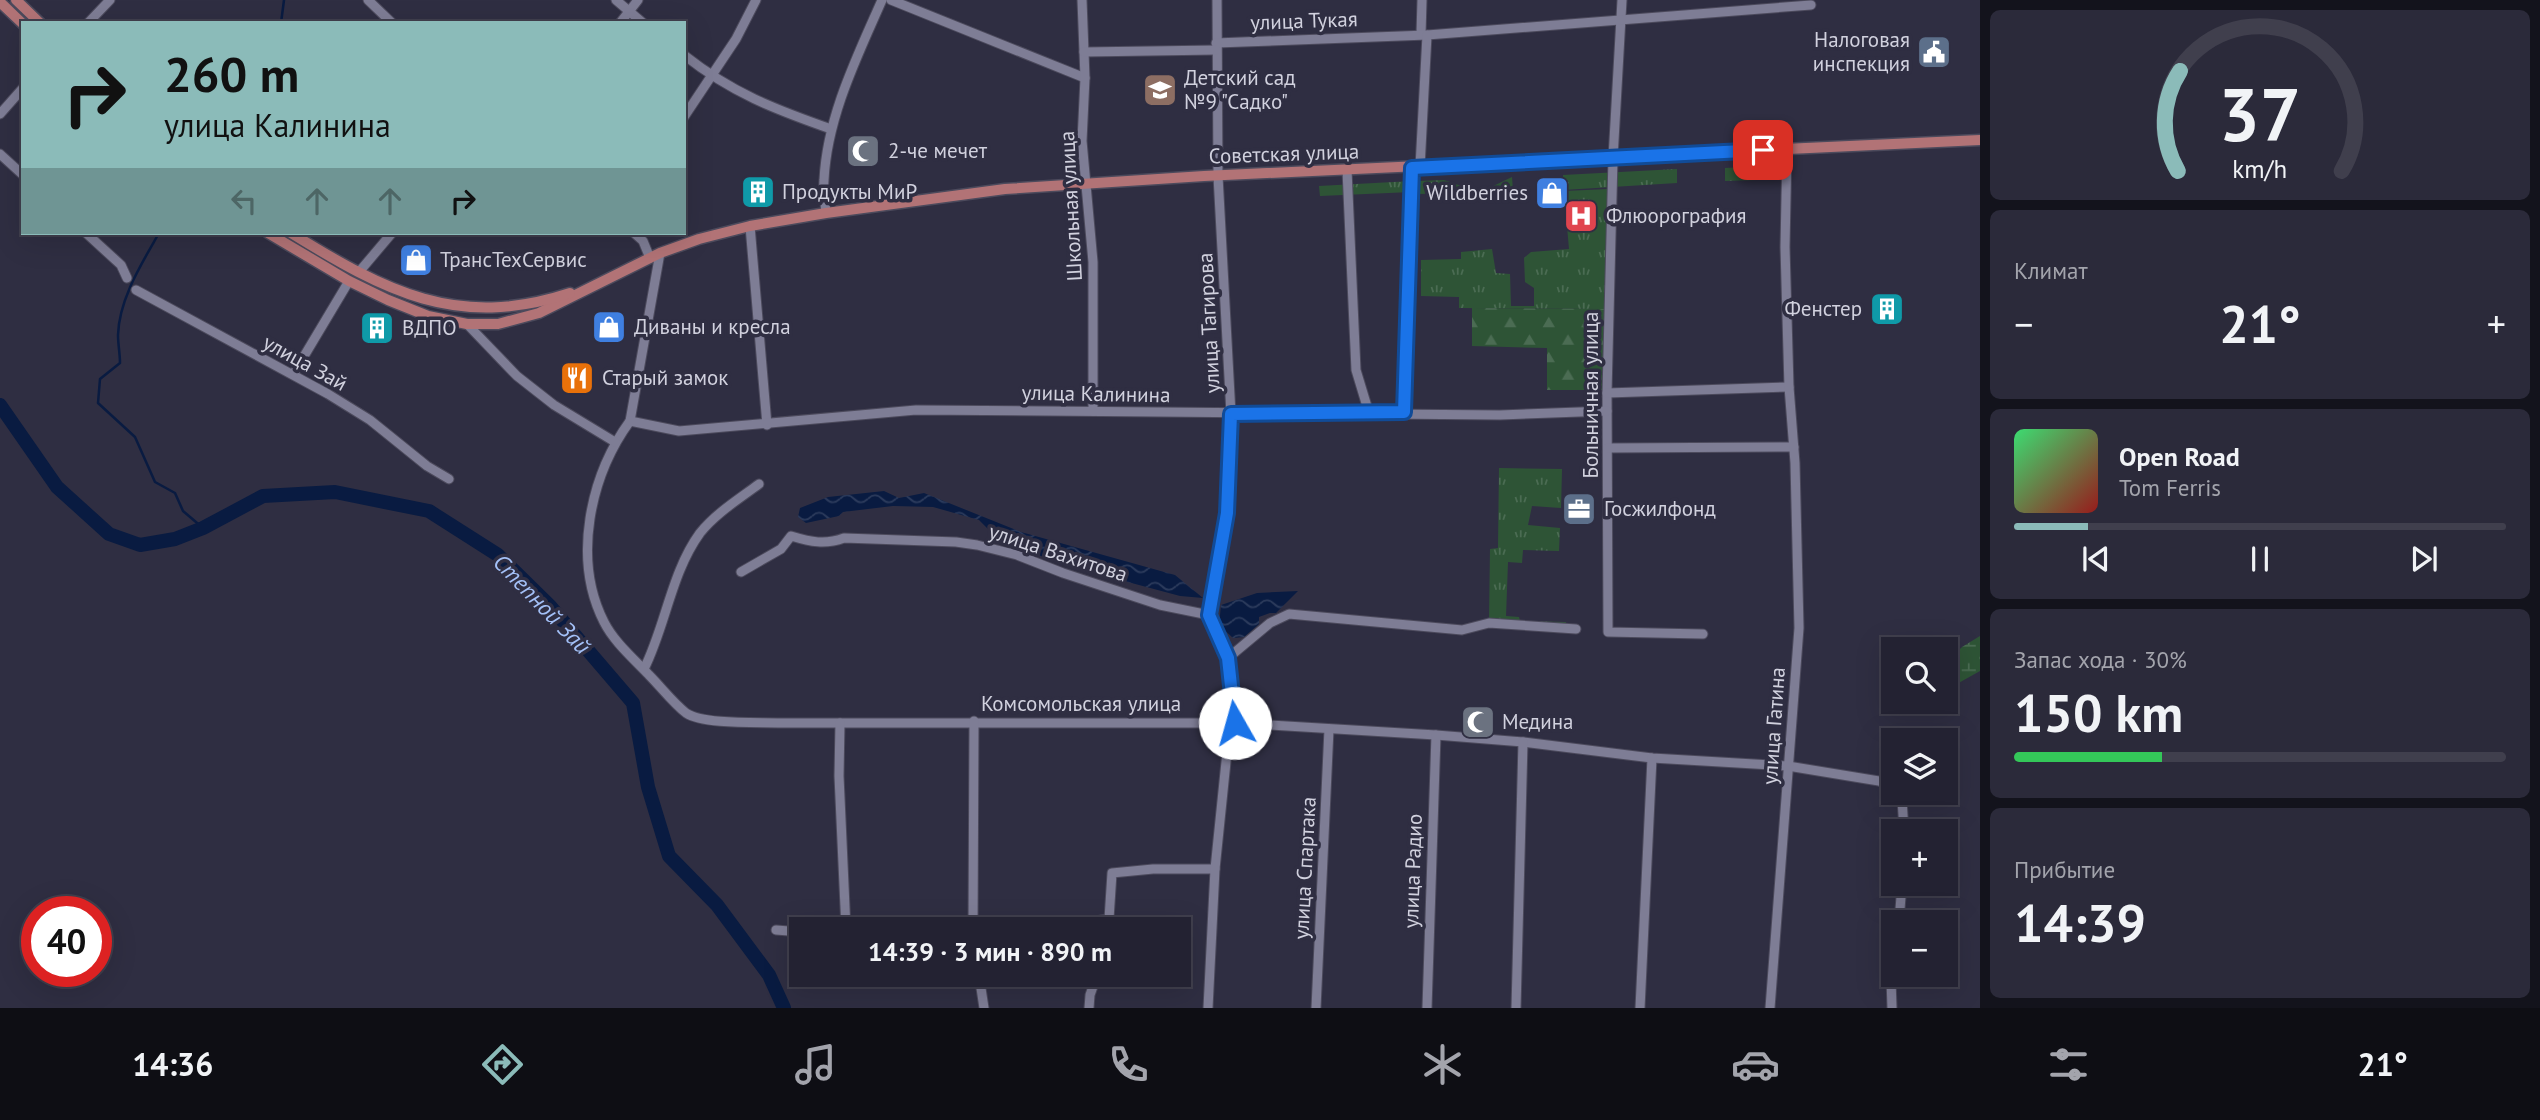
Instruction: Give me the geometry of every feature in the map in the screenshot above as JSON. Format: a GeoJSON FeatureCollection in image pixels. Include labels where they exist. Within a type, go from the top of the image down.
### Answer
{"type":"FeatureCollection","features":[{"type":"Feature","properties":{"kind":"main road"},"geometry":{"type":"LineString","coordinates":[[16,0],[38,21]]}},
{"type":"Feature","properties":{"kind":"main road"},"geometry":{"type":"LineString","coordinates":[[0,2],[21,22]]}},
{"type":"Feature","properties":{"kind":"main road","name":"Советская улица"},"geometry":{"type":"LineString","coordinates":[[271,235],[349,281],[428,316],[467,324],[498,324],[525,319],[655,256],[699,239],[750,226],[826,213],[1005,189],[1218,176],[1980,140]]}},
{"type":"Feature","properties":{"kind":"main road","name":"Советская улица"},"geometry":{"type":"LineString","coordinates":[[294,235],[359,272],[402,291],[441,304],[465,308],[504,308],[530,304],[602,282]]}},
{"type":"Feature","properties":{"kind":"street"},"geometry":{"type":"LineString","coordinates":[[90,21],[110,0]]}},
{"type":"Feature","properties":{"kind":"street"},"geometry":{"type":"LineString","coordinates":[[368,0],[379,4],[391,21]]}},
{"type":"Feature","properties":{"kind":"street"},"geometry":{"type":"LineString","coordinates":[[616,0],[640,21]]}},
{"type":"Feature","properties":{"kind":"street"},"geometry":{"type":"LineString","coordinates":[[622,21],[638,0]]}},
{"type":"Feature","properties":{"kind":"street"},"geometry":{"type":"LineString","coordinates":[[686,114],[736,39],[755,0]]}},
{"type":"Feature","properties":{"kind":"street"},"geometry":{"type":"LineString","coordinates":[[826,213],[823,181],[831,129],[882,0]]}},
{"type":"Feature","properties":{"kind":"street"},"geometry":{"type":"LineString","coordinates":[[891,0],[1085,78]]}},
{"type":"Feature","properties":{"kind":"street","name":"Школьная улица"},"geometry":{"type":"LineString","coordinates":[[1082,0],[1085,78],[1082,141],[1093,262],[1093,411]]}},
{"type":"Feature","properties":{"kind":"street","name":"улица Тагирова"},"geometry":{"type":"LineString","coordinates":[[1209,615],[1227,513],[1231,414],[1218,176],[1217,0]]}},
{"type":"Feature","properties":{"kind":"street"},"geometry":{"type":"LineString","coordinates":[[1404,412],[1424,34],[1422,0]]}},
{"type":"Feature","properties":{"kind":"street","name":"Больничная улица"},"geometry":{"type":"LineString","coordinates":[[1622,0],[1606,393],[1608,632],[1703,634]]}},
{"type":"Feature","properties":{"kind":"street","name":"улица Тукая"},"geometry":{"type":"LineString","coordinates":[[1084,52],[1424,34],[1811,5]]}},
{"type":"Feature","properties":{"kind":"street"},"geometry":{"type":"LineString","coordinates":[[686,57],[712,78],[743,95],[831,129]]}},
{"type":"Feature","properties":{"kind":"street"},"geometry":{"type":"LineString","coordinates":[[0,114],[21,90]]}},
{"type":"Feature","properties":{"kind":"street","name":"улица Гатина"},"geometry":{"type":"LineString","coordinates":[[1770,1008],[1799,628],[1785,247],[1787,149]]}},
{"type":"Feature","properties":{"kind":"street"},"geometry":{"type":"LineString","coordinates":[[0,154],[21,173]]}},
{"type":"Feature","properties":{"kind":"street"},"geometry":{"type":"LineString","coordinates":[[1347,170],[1356,370],[1369,413]]}},
{"type":"Feature","properties":{"kind":"street"},"geometry":{"type":"LineString","coordinates":[[750,226],[767,425]]}},
{"type":"Feature","properties":{"kind":"street"},"geometry":{"type":"LineString","coordinates":[[88,235],[121,265],[127,278]]}},
{"type":"Feature","properties":{"kind":"street"},"geometry":{"type":"LineString","coordinates":[[359,272],[390,235]]}},
{"type":"Feature","properties":{"kind":"street"},"geometry":{"type":"LineString","coordinates":[[629,421],[655,256],[636,235]]}},
{"type":"Feature","properties":{"kind":"street"},"geometry":{"type":"LineString","coordinates":[[294,373],[349,281]]}},
{"type":"Feature","properties":{"kind":"street","name":"улица Зай"},"geometry":{"type":"LineString","coordinates":[[136,290],[267,362],[294,373],[370,420],[427,466],[449,480]]}},
{"type":"Feature","properties":{"kind":"street"},"geometry":{"type":"LineString","coordinates":[[467,324],[517,376],[554,405],[615,442]]}},
{"type":"Feature","properties":{"kind":"street"},"geometry":{"type":"LineString","coordinates":[[1606,393],[1789,387]]}},
{"type":"Feature","properties":{"kind":"street","name":"улица Калинина"},"geometry":{"type":"LineString","coordinates":[[629,421],[679,432],[916,411],[1231,414],[1404,412],[1500,415],[1607,411]]}},
{"type":"Feature","properties":{"kind":"street","name":"Комсомольская улица"},"geometry":{"type":"LineString","coordinates":[[629,421],[615,442],[599,483],[587,537],[590,580],[604,623],[687,714],[715,721],[1233,723],[1436,735],[1522,742],[1652,758],[1788,766],[1881,783]]}},
{"type":"Feature","properties":{"kind":"street"},"geometry":{"type":"LineString","coordinates":[[1608,448],[1794,447]]}},
{"type":"Feature","properties":{"kind":"street"},"geometry":{"type":"LineString","coordinates":[[644,669],[654,650],[678,573],[701,532],[719,514],[759,484]]}},
{"type":"Feature","properties":{"kind":"street","name":"улица Вахитова"},"geometry":{"type":"LineString","coordinates":[[741,572],[781,549],[791,536],[816,543],[844,538],[956,542],[1017,555],[1160,605],[1209,615]]}},
{"type":"Feature","properties":{"kind":"street"},"geometry":{"type":"LineString","coordinates":[[1228,658],[1270,623],[1289,614],[1462,630],[1489,623],[1576,629]]}},
{"type":"Feature","properties":{"kind":"street"},"geometry":{"type":"LineString","coordinates":[[1208,1008],[1215,869],[1233,723],[1228,658],[1209,615]]}},
{"type":"Feature","properties":{"kind":"street"},"geometry":{"type":"LineString","coordinates":[[973,917],[974,721]]}},
{"type":"Feature","properties":{"kind":"street"},"geometry":{"type":"LineString","coordinates":[[840,723],[839,776],[845,917]]}},
{"type":"Feature","properties":{"kind":"street","name":"улица Спартака"},"geometry":{"type":"LineString","coordinates":[[1317,1008],[1329,729]]}},
{"type":"Feature","properties":{"kind":"street","name":"улица Радио"},"geometry":{"type":"LineString","coordinates":[[1427,1008],[1436,735]]}},
{"type":"Feature","properties":{"kind":"street"},"geometry":{"type":"LineString","coordinates":[[1516,1008],[1522,742]]}},
{"type":"Feature","properties":{"kind":"street"},"geometry":{"type":"LineString","coordinates":[[1640,1008],[1652,758]]}},
{"type":"Feature","properties":{"kind":"street"},"geometry":{"type":"LineString","coordinates":[[1109,917],[1112,873],[1153,869],[1215,869]]}},
{"type":"Feature","properties":{"kind":"street"},"geometry":{"type":"LineString","coordinates":[[776,930],[789,931]]}},
{"type":"Feature","properties":{"kind":"street"},"geometry":{"type":"LineString","coordinates":[[981,987],[984,1008]]}},
{"type":"Feature","properties":{"kind":"street"},"geometry":{"type":"LineString","coordinates":[[1089,1008],[1093,987]]}},
{"type":"Feature","properties":{"kind":"street"},"geometry":{"type":"LineString","coordinates":[[1891,987],[1892,1008]]}},
{"type":"Feature","properties":{"kind":"green space"},"geometry":{"type":"Polygon","coordinates":[[[1787,165],[1787,179],[1725,181],[1725,168],[1787,165]]]}},
{"type":"Feature","properties":{"kind":"green space"},"geometry":{"type":"Polygon","coordinates":[[[1677,169],[1677,183],[1563,190],[1563,175],[1677,169]]]}},
{"type":"Feature","properties":{"kind":"green space"},"geometry":{"type":"Polygon","coordinates":[[[1512,177],[1513,191],[1418,194],[1418,181],[1444,180],[1470,189],[1487,189],[1512,177]]]}},
{"type":"Feature","properties":{"kind":"green space"},"geometry":{"type":"Polygon","coordinates":[[[1412,181],[1411,192],[1320,196],[1319,186],[1412,181]]]}},
{"type":"Feature","properties":{"kind":"green space"},"geometry":{"type":"Polygon","coordinates":[[[1609,189],[1604,309],[1459,308],[1459,297],[1421,296],[1421,260],[1461,259],[1461,252],[1492,249],[1496,273],[1510,274],[1511,306],[1534,306],[1534,288],[1525,282],[1524,258],[1531,252],[1569,249],[1564,191],[1609,189]]]}},
{"type":"Feature","properties":{"kind":"green space"},"geometry":{"type":"Polygon","coordinates":[[[1472,308],[1609,309],[1606,390],[1547,390],[1547,348],[1472,346],[1472,308]]]}},
{"type":"Feature","properties":{"kind":"green space"},"geometry":{"type":"Polygon","coordinates":[[[1499,468],[1562,469],[1561,508],[1532,506],[1528,525],[1560,528],[1559,551],[1523,550],[1522,563],[1508,562],[1506,616],[1519,617],[1520,621],[1566,622],[1566,628],[1489,623],[1490,549],[1498,548],[1499,468]]]}},
{"type":"Feature","properties":{"kind":"green space"},"geometry":{"type":"Polygon","coordinates":[[[1980,636],[1980,671],[1958,683],[1958,651],[1980,636]]]}},
{"type":"Feature","properties":{"kind":"water"},"geometry":{"type":"Polygon","coordinates":[[[884,491],[899,498],[924,493],[1021,532],[1175,575],[1203,598],[1180,596],[1124,581],[1111,571],[1072,561],[1051,560],[1031,552],[1025,540],[991,532],[979,520],[933,507],[893,506],[843,512],[839,516],[806,523],[798,517],[800,508],[828,497],[884,491]]]}},
{"type":"Feature","properties":{"kind":"water"},"geometry":{"type":"Polygon","coordinates":[[[1298,591],[1276,613],[1259,617],[1259,624],[1244,637],[1233,638],[1219,625],[1221,605],[1257,593],[1298,591]]]}},
{"type":"Feature","properties":{"kind":"waterway"},"geometry":{"type":"LineString","coordinates":[[281,21],[284,0]]}},
{"type":"Feature","properties":{"kind":"waterway"},"geometry":{"type":"LineString","coordinates":[[158,235],[122,308],[118,335],[120,363],[100,379],[98,403],[135,437],[155,482],[175,493],[183,511],[203,528]]}},
{"type":"Feature","properties":{"kind":"waterway","name":"Степной Зай"},"geometry":{"type":"LineString","coordinates":[[0,405],[57,487],[109,534],[140,545],[175,539],[203,528],[263,496],[335,492],[429,511],[498,555],[550,606],[633,703],[648,787],[669,856],[717,905],[769,975],[784,1008]]}},
{"type":"Feature","properties":{"kind":"place","name":"Налоговая инспекция"},"geometry":{"type":"Point","coordinates":[1934,52]}},
{"type":"Feature","properties":{"kind":"place","name":"Детский сад №9 \"Садко\""},"geometry":{"type":"Point","coordinates":[1160,90]}},
{"type":"Feature","properties":{"kind":"place","name":"2-че мечет"},"geometry":{"type":"Point","coordinates":[863,151]}},
{"type":"Feature","properties":{"kind":"place","name":"Продукты МиР"},"geometry":{"type":"Point","coordinates":[758,192]}},
{"type":"Feature","properties":{"kind":"place","name":"Wildberries"},"geometry":{"type":"Point","coordinates":[1552,193]}},
{"type":"Feature","properties":{"kind":"place","name":"Флюорография"},"geometry":{"type":"Point","coordinates":[1581,216]}},
{"type":"Feature","properties":{"kind":"place","name":"ТрансТехСервис"},"geometry":{"type":"Point","coordinates":[416,260]}},
{"type":"Feature","properties":{"kind":"place","name":"Фенстер"},"geometry":{"type":"Point","coordinates":[1887,309]}},
{"type":"Feature","properties":{"kind":"place","name":"Диваны и кресла"},"geometry":{"type":"Point","coordinates":[609,327]}},
{"type":"Feature","properties":{"kind":"place","name":"ВДПО"},"geometry":{"type":"Point","coordinates":[377,328]}},
{"type":"Feature","properties":{"kind":"place","name":"Старый замок"},"geometry":{"type":"Point","coordinates":[577,378]}},
{"type":"Feature","properties":{"kind":"place","name":"Госжилфонд"},"geometry":{"type":"Point","coordinates":[1579,509]}},
{"type":"Feature","properties":{"kind":"place","name":"Медина"},"geometry":{"type":"Point","coordinates":[1478,722]}},
{"type":"Feature","properties":{"kind":"route"},"geometry":{"type":"LineString","coordinates":[[1235,723],[1228,658],[1209,615],[1227,513],[1231,414],[1404,412],[1412,168],[1763,150]]}}]}
